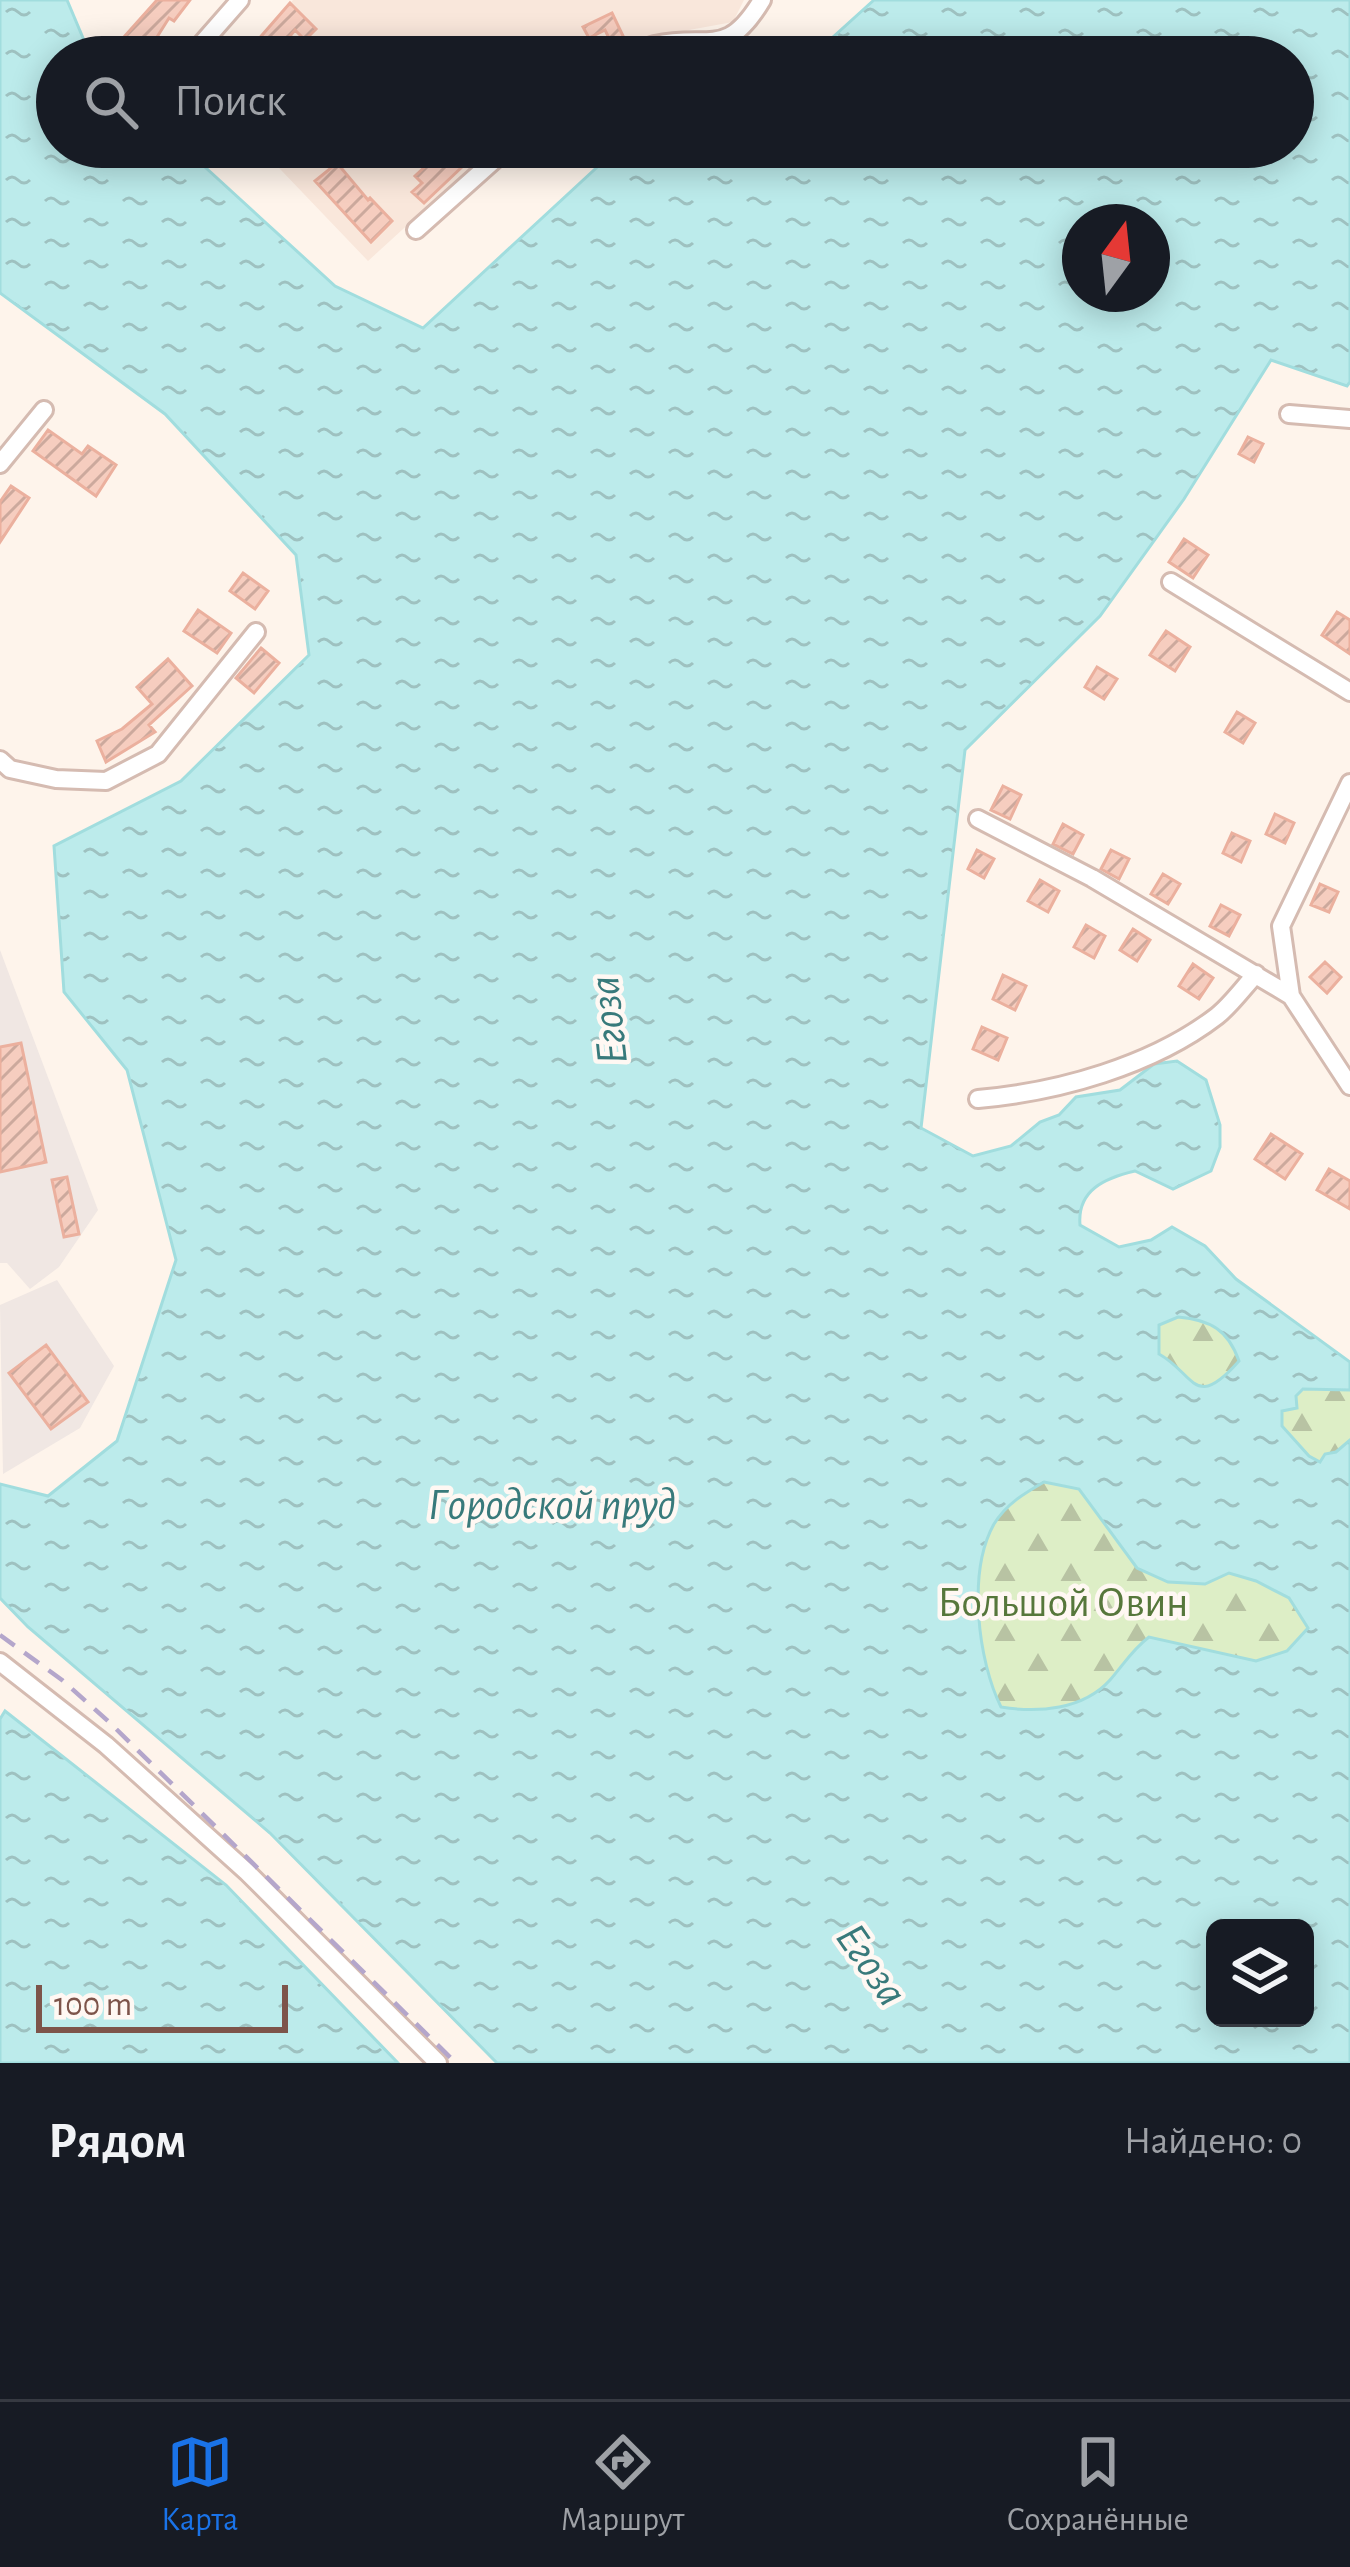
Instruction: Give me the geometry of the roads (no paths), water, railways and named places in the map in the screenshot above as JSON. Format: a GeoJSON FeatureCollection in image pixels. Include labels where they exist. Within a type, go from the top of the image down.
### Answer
{"type":"FeatureCollection","features":[{"type":"Feature","properties":{"kind":"street"},"geometry":{"type":"LineString","coordinates":[[208,36],[240,0]]}},
{"type":"Feature","properties":{"kind":"street"},"geometry":{"type":"LineString","coordinates":[[728,36],[747,25],[762,0]]}},
{"type":"Feature","properties":{"kind":"street"},"geometry":{"type":"LineString","coordinates":[[416,230],[485,168]]}},
{"type":"Feature","properties":{"kind":"street"},"geometry":{"type":"LineString","coordinates":[[0,464],[44,410]]}},
{"type":"Feature","properties":{"kind":"street"},"geometry":{"type":"LineString","coordinates":[[1289,414],[1350,419]]}},
{"type":"Feature","properties":{"kind":"street"},"geometry":{"type":"LineString","coordinates":[[1171,582],[1350,692]]}},
{"type":"Feature","properties":{"kind":"street"},"geometry":{"type":"LineString","coordinates":[[0,760],[10,769],[56,779],[106,781],[158,754],[256,632]]}},
{"type":"Feature","properties":{"kind":"street"},"geometry":{"type":"LineString","coordinates":[[1291,996],[1281,926],[1350,783]]}},
{"type":"Feature","properties":{"kind":"street"},"geometry":{"type":"LineString","coordinates":[[978,819],[1092,878],[1291,996],[1350,1086]]}},
{"type":"Feature","properties":{"kind":"street"},"geometry":{"type":"LineString","coordinates":[[978,1099],[1021,1096],[1133,1060],[1218,1016],[1256,974]]}},
{"type":"Feature","properties":{"kind":"street"},"geometry":{"type":"LineString","coordinates":[[0,1662],[106,1745],[247,1872],[438,2063]]}},
{"type":"Feature","properties":{"kind":"water","name":"Городской пруд"},"geometry":{"type":"Polygon","coordinates":[[[0,0],[67,0],[82,36],[36,36],[36,168],[206,168],[335,286],[423,328],[596,168],[1314,168],[1314,36],[834,36],[874,0],[1350,0],[1350,382],[1347,386],[1271,360],[1184,499],[1100,616],[965,750],[921,1128],[973,1156],[1011,1146],[1040,1122],[1059,1115],[1076,1097],[1120,1090],[1154,1064],[1177,1061],[1206,1080],[1220,1125],[1220,1147],[1211,1171],[1173,1189],[1135,1171],[1113,1177],[1088,1194],[1080,1225],[1119,1247],[1151,1240],[1172,1227],[1205,1246],[1236,1279],[1350,1362],[1350,1390],[1303,1389],[1296,1396],[1297,1408],[1282,1411],[1282,1426],[1320,1462],[1350,1440],[1350,2063],[497,2063],[270,1833],[0,1598],[0,1484],[48,1496],[117,1441],[176,1260],[127,1070],[64,992],[54,846],[181,781],[309,655],[296,555],[165,414],[0,293],[0,0]],[[1178,1317],[1159,1325],[1159,1354],[1203,1386],[1213,1384],[1239,1361],[1224,1334],[1200,1321],[1178,1317]],[[1044,1482],[999,1517],[986,1544],[980,1566],[979,1616],[986,1666],[1001,1707],[1045,1709],[1087,1698],[1149,1637],[1256,1661],[1287,1651],[1308,1628],[1289,1598],[1256,1581],[1229,1573],[1205,1584],[1168,1582],[1137,1568],[1079,1489],[1044,1482]]]}},
{"type":"Feature","properties":{"kind":"water"},"geometry":{"type":"Polygon","coordinates":[[[5,1711],[226,1885],[398,2063],[0,2063],[0,1719],[5,1711]]]}},
{"type":"Feature","properties":{"kind":"railway"},"geometry":{"type":"LineString","coordinates":[[0,1635],[108,1721],[456,2063]]}},
{"type":"Feature","properties":{"kind":"water label","name":"Егоза"},"geometry":{"type":"Point","coordinates":[609,1020]}},
{"type":"Feature","properties":{"kind":"water label","name":"Егоза"},"geometry":{"type":"Point","coordinates":[871,1965]}},
{"type":"Feature","properties":{"kind":"park label","name":"Большой Овин"},"geometry":{"type":"Point","coordinates":[1063,1603]}}]}
